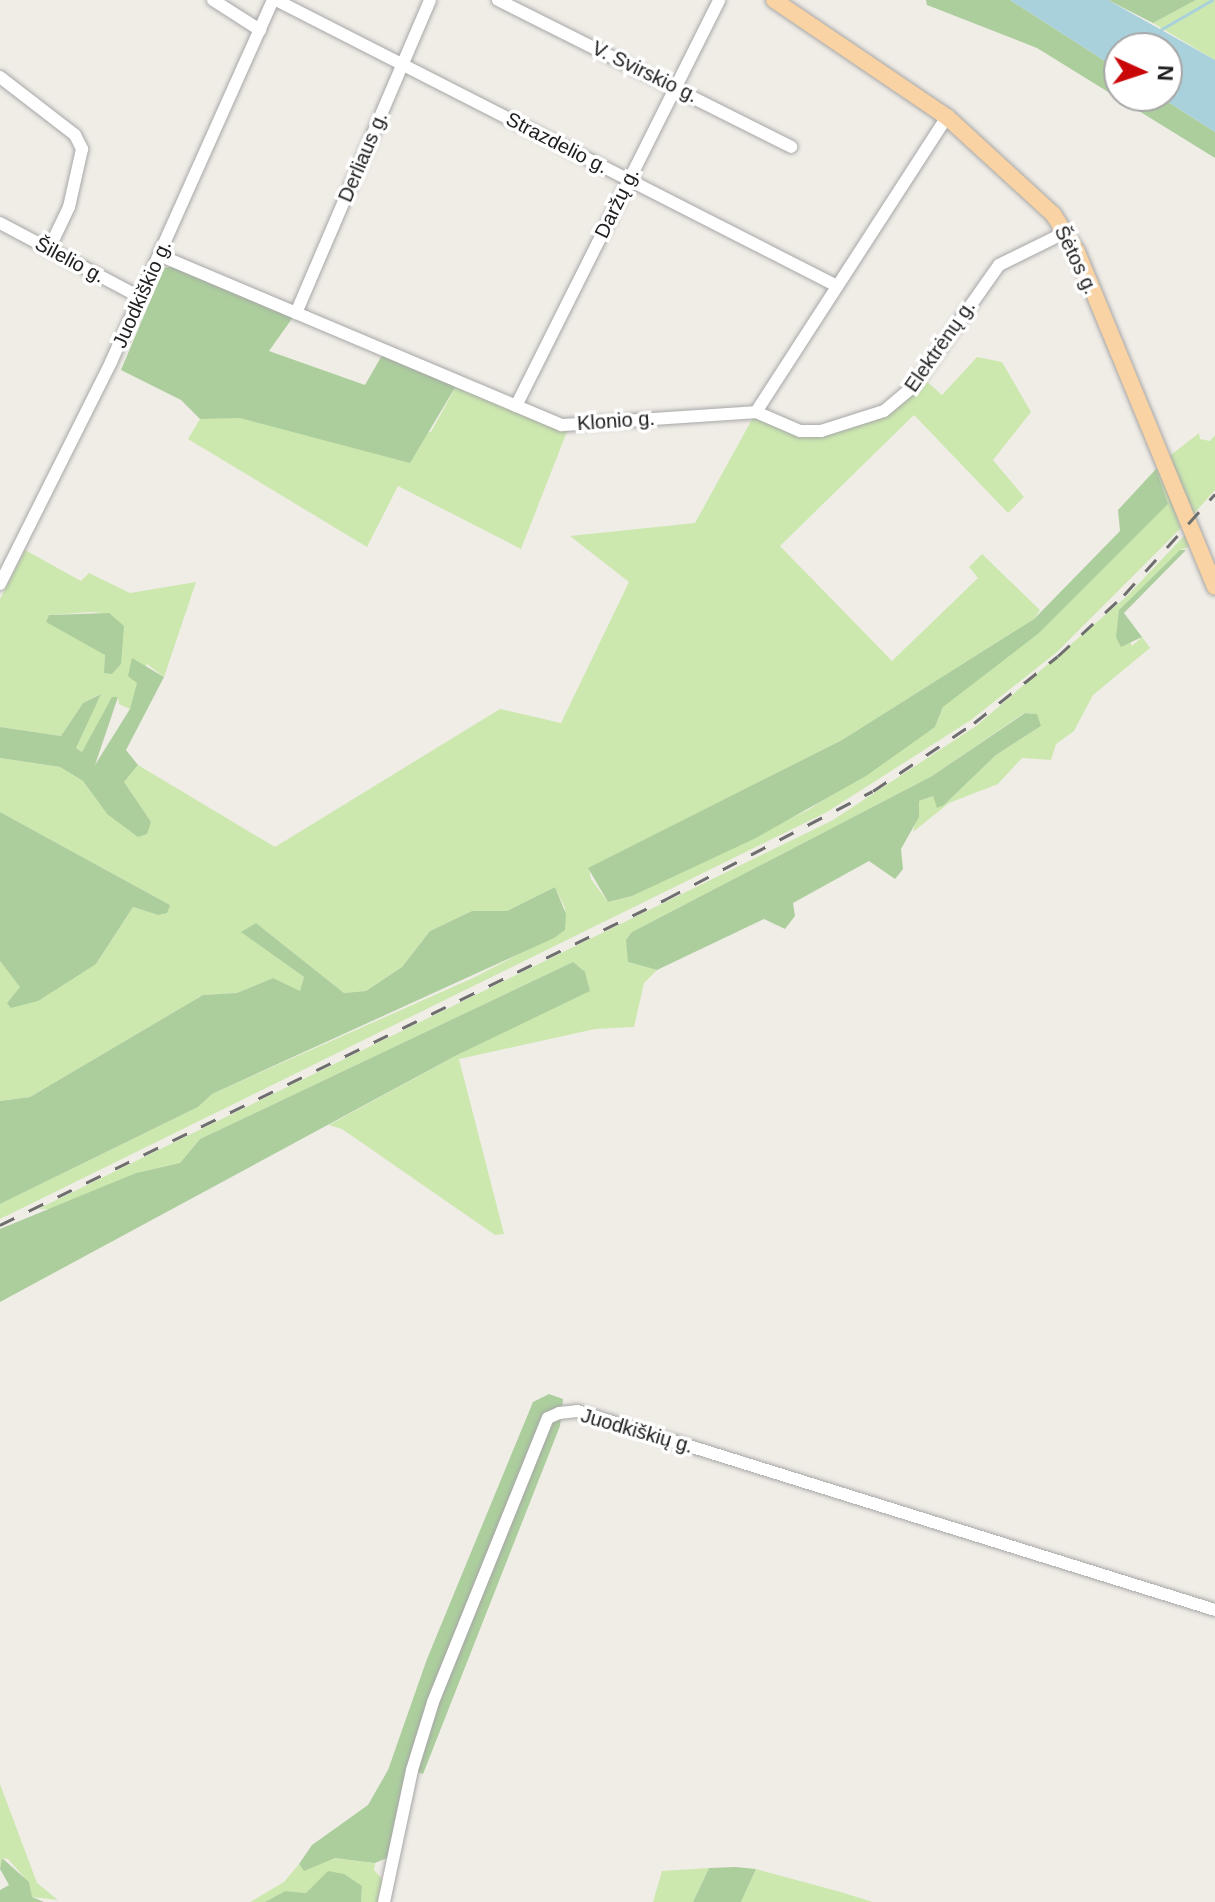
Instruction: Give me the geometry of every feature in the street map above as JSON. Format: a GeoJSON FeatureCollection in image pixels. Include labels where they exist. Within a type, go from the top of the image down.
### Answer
{"type":"FeatureCollection","features":[{"type":"Feature","properties":{"kind":"main road","name":"Šėtos g."},"geometry":{"type":"LineString","coordinates":[[774,0],[947,117],[1039,199],[1066,232],[1215,587]]}},
{"type":"Feature","properties":{"kind":"street"},"geometry":{"type":"LineString","coordinates":[[213,0],[260,30]]}},
{"type":"Feature","properties":{"kind":"street","name":"Juodkiškio g."},"geometry":{"type":"LineString","coordinates":[[0,584],[140,297],[275,0]]}},
{"type":"Feature","properties":{"kind":"street","name":"Strazdelio g."},"geometry":{"type":"LineString","coordinates":[[275,0],[837,286]]}},
{"type":"Feature","properties":{"kind":"street","name":"Derliaus g."},"geometry":{"type":"LineString","coordinates":[[296,313],[430,0]]}},
{"type":"Feature","properties":{"kind":"street","name":"V. Svirskio g."},"geometry":{"type":"LineString","coordinates":[[498,0],[675,86],[791,147]]}},
{"type":"Feature","properties":{"kind":"street","name":"Daržų g."},"geometry":{"type":"LineString","coordinates":[[516,406],[719,0]]}},
{"type":"Feature","properties":{"kind":"street"},"geometry":{"type":"LineString","coordinates":[[0,77],[75,135],[82,149],[69,207],[49,249]]}},
{"type":"Feature","properties":{"kind":"street"},"geometry":{"type":"LineString","coordinates":[[756,412],[947,117]]}},
{"type":"Feature","properties":{"kind":"street","name":"Šilelio g."},"geometry":{"type":"LineString","coordinates":[[0,223],[140,297]]}},
{"type":"Feature","properties":{"kind":"street","name":"Elektrėnų g."},"geometry":{"type":"LineString","coordinates":[[756,412],[800,431],[821,431],[884,411],[913,387],[999,265],[1066,232]]}},
{"type":"Feature","properties":{"kind":"street","name":"Klonio g."},"geometry":{"type":"LineString","coordinates":[[159,255],[562,425],[756,412]]}},
{"type":"Feature","properties":{"kind":"street","name":"Juodkiškių g."},"geometry":{"type":"LineString","coordinates":[[384,1902],[412,1770],[433,1702],[548,1418],[559,1413],[577,1411],[1215,1610]]}},
{"type":"Feature","properties":{"kind":"green space"},"geometry":{"type":"Polygon","coordinates":[[[926,0],[1010,0],[1103,60],[1103,89],[1037,48],[927,5],[926,0]]]}},
{"type":"Feature","properties":{"kind":"green space"},"geometry":{"type":"Polygon","coordinates":[[[1108,0],[1196,0],[1153,23],[1108,0]]]}},
{"type":"Feature","properties":{"kind":"green space"},"geometry":{"type":"Polygon","coordinates":[[[1196,0],[1215,0],[1215,60],[1183,41],[1183,32],[1168,32],[1153,23],[1196,0]]]}},
{"type":"Feature","properties":{"kind":"green space"},"geometry":{"type":"Polygon","coordinates":[[[1183,111],[1215,132],[1215,158],[1141,112],[1183,111]]]}},
{"type":"Feature","properties":{"kind":"green space"},"geometry":{"type":"Polygon","coordinates":[[[175,266],[296,313],[269,351],[365,385],[385,350],[459,381],[410,463],[240,418],[200,419],[181,400],[121,370],[164,268],[175,266]]]}},
{"type":"Feature","properties":{"kind":"green space"},"geometry":{"type":"Polygon","coordinates":[[[977,357],[1002,362],[1031,412],[993,460],[1024,497],[1008,513],[914,415],[780,546],[892,661],[978,578],[969,567],[982,554],[1040,610],[1034,619],[842,740],[589,868],[591,879],[608,902],[632,896],[808,810],[935,727],[943,707],[1168,504],[1156,469],[1159,465],[1181,528],[1057,652],[971,720],[827,812],[0,1219],[0,1204],[198,1107],[212,1094],[473,978],[565,930],[565,908],[555,887],[507,911],[472,911],[430,931],[402,967],[366,991],[344,993],[256,923],[242,932],[304,977],[300,992],[273,978],[237,993],[203,995],[30,1097],[0,1101],[0,961],[21,987],[7,1003],[96,964],[133,907],[158,915],[170,905],[0,812],[0,758],[60,767],[83,781],[107,814],[136,801],[124,782],[138,765],[275,847],[500,709],[561,723],[629,582],[570,536],[695,523],[756,412],[800,431],[884,411],[923,378],[942,395],[977,357]]]}},
{"type":"Feature","properties":{"kind":"green space"},"geometry":{"type":"Polygon","coordinates":[[[459,381],[570,424],[521,549],[398,486],[367,547],[188,439],[200,419],[240,417],[321,435],[431,432],[459,381]]]}},
{"type":"Feature","properties":{"kind":"green space"},"geometry":{"type":"Polygon","coordinates":[[[1199,433],[1200,439],[1210,441],[1215,435],[1215,490],[1191,517],[1167,458],[1199,433]]]}},
{"type":"Feature","properties":{"kind":"green space"},"geometry":{"type":"Polygon","coordinates":[[[1156,469],[1168,504],[1039,633],[943,707],[935,727],[866,776],[756,838],[632,896],[608,902],[588,868],[842,740],[1034,619],[1120,531],[1118,510],[1156,469]]]}},
{"type":"Feature","properties":{"kind":"green space"},"geometry":{"type":"Polygon","coordinates":[[[1185,535],[1189,547],[1180,550],[1119,610],[1132,646],[1142,637],[1150,648],[1093,695],[1074,731],[1056,744],[1051,760],[1022,758],[998,784],[949,803],[913,832],[919,801],[933,796],[944,805],[996,755],[1041,726],[1032,713],[1024,713],[932,776],[632,932],[628,962],[657,970],[644,983],[634,1027],[595,1029],[459,1059],[504,1234],[495,1235],[342,1129],[329,1125],[457,1055],[573,962],[200,1139],[180,1163],[136,1173],[58,1209],[38,1209],[833,820],[976,726],[1126,597],[1185,535]]]}},
{"type":"Feature","properties":{"kind":"green space"},"geometry":{"type":"Polygon","coordinates":[[[25,550],[81,581],[89,573],[130,593],[196,582],[164,677],[147,664],[130,709],[119,704],[118,697],[82,752],[76,748],[77,737],[100,694],[83,703],[61,736],[0,727],[0,599],[25,550]],[[109,614],[49,615],[105,655],[104,673],[109,614]]]}},
{"type":"Feature","properties":{"kind":"green space"},"geometry":{"type":"Polygon","coordinates":[[[1180,550],[1186,550],[1124,613],[1142,637],[1121,647],[1116,637],[1119,610],[1180,550]]]}},
{"type":"Feature","properties":{"kind":"green space"},"geometry":{"type":"Polygon","coordinates":[[[109,613],[124,626],[121,664],[112,674],[104,673],[105,655],[46,622],[49,615],[109,613]]]}},
{"type":"Feature","properties":{"kind":"green space"},"geometry":{"type":"Polygon","coordinates":[[[132,658],[164,677],[126,750],[138,765],[124,782],[151,822],[147,834],[138,837],[107,814],[83,781],[60,767],[0,758],[0,727],[61,736],[83,703],[101,694],[76,748],[82,752],[112,697],[118,697],[95,765],[130,709],[137,683],[128,676],[132,658]]]}},
{"type":"Feature","properties":{"kind":"green space"},"geometry":{"type":"Polygon","coordinates":[[[1025,713],[1037,714],[1041,726],[996,755],[944,805],[937,808],[933,796],[919,801],[919,817],[901,849],[903,869],[895,879],[869,861],[793,903],[795,916],[785,929],[764,919],[657,970],[628,962],[626,940],[632,932],[932,776],[1025,713]]]}},
{"type":"Feature","properties":{"kind":"green space"},"geometry":{"type":"Polygon","coordinates":[[[0,812],[170,905],[167,913],[158,915],[133,907],[96,964],[38,1001],[11,1008],[7,1003],[20,987],[0,961],[0,812]]]}},
{"type":"Feature","properties":{"kind":"green space"},"geometry":{"type":"Polygon","coordinates":[[[555,887],[566,914],[565,930],[554,938],[212,1094],[198,1107],[0,1204],[0,1101],[30,1097],[203,995],[237,993],[273,978],[300,991],[304,977],[241,932],[256,923],[344,993],[366,991],[402,967],[430,931],[472,911],[507,911],[555,887]]]}},
{"type":"Feature","properties":{"kind":"green space"},"geometry":{"type":"Polygon","coordinates":[[[573,962],[585,972],[590,991],[457,1055],[0,1302],[0,1229],[136,1173],[180,1163],[200,1139],[573,962]]]}},
{"type":"Feature","properties":{"kind":"green space"},"geometry":{"type":"Polygon","coordinates":[[[549,1394],[563,1399],[560,1426],[423,1774],[406,1768],[387,1858],[375,1863],[335,1858],[304,1871],[299,1864],[312,1845],[368,1805],[388,1770],[427,1659],[533,1402],[549,1394]]]}},
{"type":"Feature","properties":{"kind":"green space"},"geometry":{"type":"Polygon","coordinates":[[[0,1784],[37,1883],[58,1900],[32,1897],[24,1877],[8,1859],[2,1858],[0,1868],[0,1784]]]}},
{"type":"Feature","properties":{"kind":"green space"},"geometry":{"type":"Polygon","coordinates":[[[2,1858],[29,1882],[32,1897],[44,1902],[0,1902],[0,1890],[9,1885],[0,1869],[2,1858]]]}},
{"type":"Feature","properties":{"kind":"green space"},"geometry":{"type":"Polygon","coordinates":[[[335,1858],[375,1863],[374,1870],[383,1880],[380,1902],[361,1902],[362,1886],[318,1885],[306,1893],[285,1891],[265,1902],[250,1902],[284,1882],[299,1864],[304,1870],[335,1858]]]}},
{"type":"Feature","properties":{"kind":"green space"},"geometry":{"type":"Polygon","coordinates":[[[709,1868],[693,1902],[653,1902],[662,1871],[709,1868]]]}},
{"type":"Feature","properties":{"kind":"green space"},"geometry":{"type":"Polygon","coordinates":[[[709,1868],[756,1869],[741,1902],[693,1902],[709,1868]]]}},
{"type":"Feature","properties":{"kind":"green space"},"geometry":{"type":"Polygon","coordinates":[[[756,1869],[837,1891],[873,1902],[741,1902],[756,1869]]]}},
{"type":"Feature","properties":{"kind":"green space"},"geometry":{"type":"Polygon","coordinates":[[[328,1871],[344,1874],[362,1886],[361,1902],[265,1902],[285,1891],[306,1893],[328,1871]]]}},
{"type":"Feature","properties":{"kind":"water"},"geometry":{"type":"Polygon","coordinates":[[[1010,0],[1108,0],[1165,32],[1103,32],[1103,60],[1010,0]]]}},
{"type":"Feature","properties":{"kind":"water"},"geometry":{"type":"Polygon","coordinates":[[[1183,42],[1215,60],[1215,132],[1183,111],[1183,42]]]}},
{"type":"Feature","properties":{"kind":"waterway"},"geometry":{"type":"LineString","coordinates":[[1160,30],[1212,0]]}},
{"type":"Feature","properties":{"kind":"railway"},"geometry":{"type":"LineString","coordinates":[[0,1225],[666,899],[873,791],[974,723],[1058,656],[1124,595],[1215,494]]}}]}
